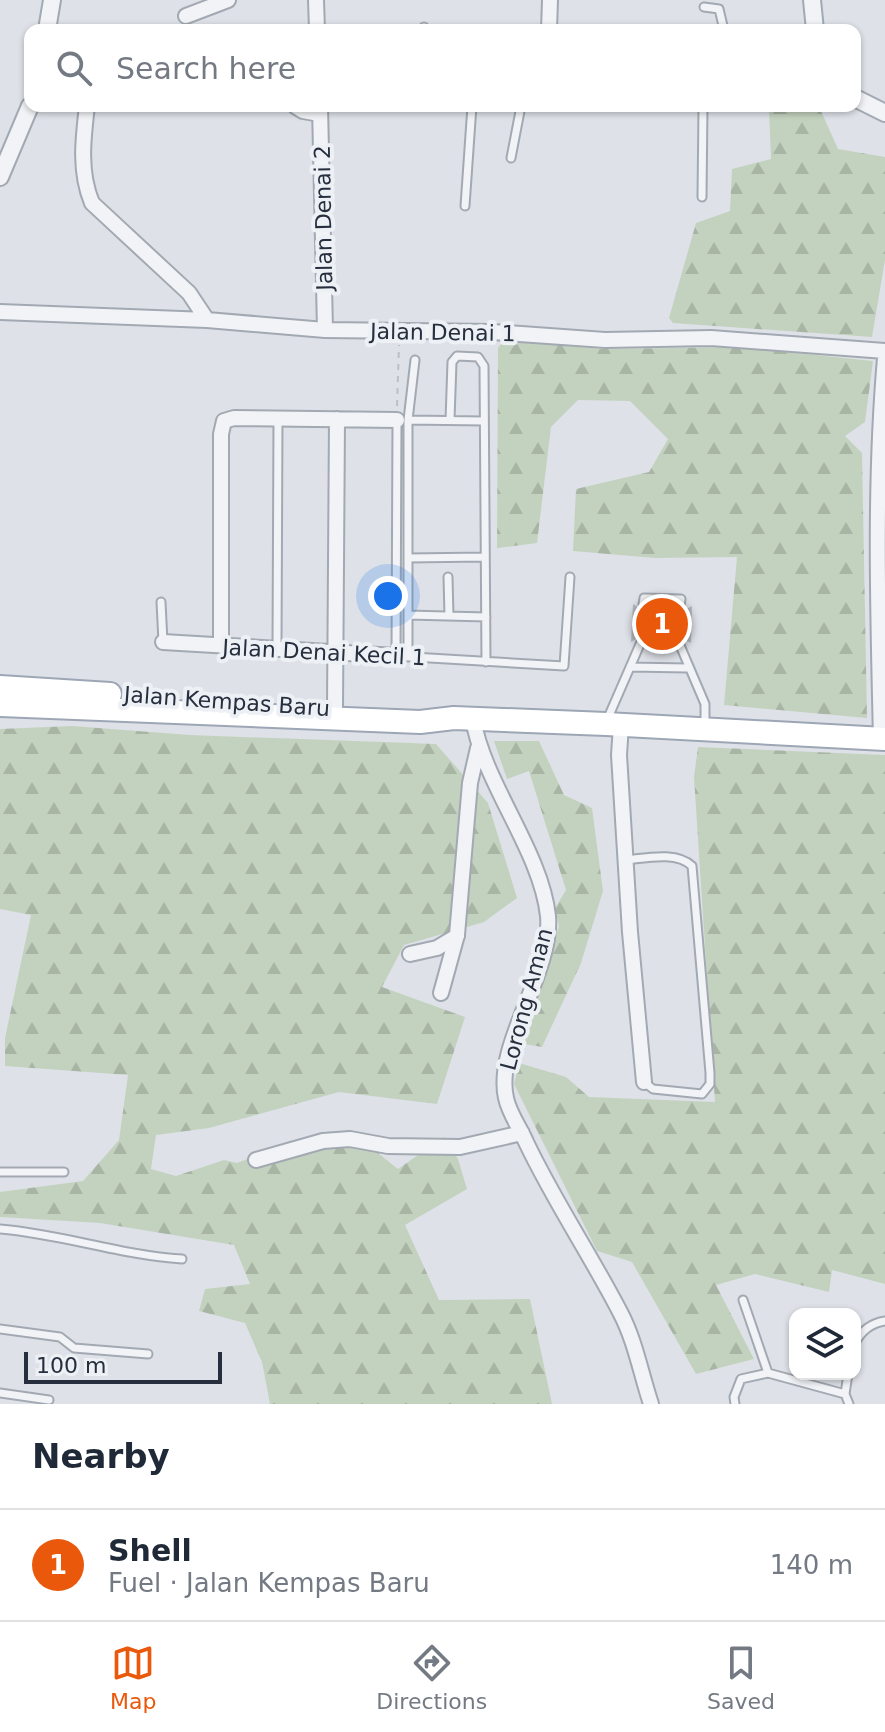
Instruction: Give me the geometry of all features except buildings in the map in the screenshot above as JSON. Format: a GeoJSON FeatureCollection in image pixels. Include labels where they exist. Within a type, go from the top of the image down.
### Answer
{"type":"FeatureCollection","features":[{"type":"Feature","properties":{"kind":"main road","name":"Jalan Kempas Baru"},"geometry":{"type":"LineString","coordinates":[[0,687],[421,712],[464,719]]}},
{"type":"Feature","properties":{"kind":"main road","name":"Jalan Kempas Baru"},"geometry":{"type":"LineString","coordinates":[[0,705],[420,722],[464,719],[613,724],[883,739]]}},
{"type":"Feature","properties":{"kind":"street"},"geometry":{"type":"LineString","coordinates":[[48,24],[52,0]]}},
{"type":"Feature","properties":{"kind":"street"},"geometry":{"type":"LineString","coordinates":[[186,16],[228,0]]}},
{"type":"Feature","properties":{"kind":"street"},"geometry":{"type":"LineString","coordinates":[[316,0],[317,24]]}},
{"type":"Feature","properties":{"kind":"street"},"geometry":{"type":"LineString","coordinates":[[549,24],[550,0]]}},
{"type":"Feature","properties":{"kind":"street"},"geometry":{"type":"LineString","coordinates":[[812,0],[814,24]]}},
{"type":"Feature","properties":{"kind":"street"},"geometry":{"type":"LineString","coordinates":[[861,101],[885,113]]}},
{"type":"Feature","properties":{"kind":"street"},"geometry":{"type":"LineString","coordinates":[[0,177],[27,112]]}},
{"type":"Feature","properties":{"kind":"street"},"geometry":{"type":"LineString","coordinates":[[87,112],[83,160],[86,188],[92,203],[189,293],[207,320]]}},
{"type":"Feature","properties":{"kind":"street","name":"Jalan Denai 2"},"geometry":{"type":"LineString","coordinates":[[320,112],[325,330]]}},
{"type":"Feature","properties":{"kind":"street","name":"Jalan Denai 1"},"geometry":{"type":"LineString","coordinates":[[0,312],[207,320],[325,330],[399,329],[605,340],[711,338],[885,351]]}},
{"type":"Feature","properties":{"kind":"street"},"geometry":{"type":"LineString","coordinates":[[883,739],[882,436],[885,358]]}},
{"type":"Feature","properties":{"kind":"street"},"geometry":{"type":"LineString","coordinates":[[221,646],[219,527],[224,421],[234,418],[402,420]]}},
{"type":"Feature","properties":{"kind":"street"},"geometry":{"type":"LineString","coordinates":[[335,708],[337,419]]}},
{"type":"Feature","properties":{"kind":"street","name":"Jalan Denai Kecil 1"},"geometry":{"type":"LineString","coordinates":[[163,642],[402,656]]}},
{"type":"Feature","properties":{"kind":"street","name":"Lorong Aman"},"geometry":{"type":"LineString","coordinates":[[464,719],[496,777],[512,824],[530,860],[547,913],[546,943],[504,1076],[507,1102],[557,1204],[622,1315],[651,1404]]}},
{"type":"Feature","properties":{"kind":"street"},"geometry":{"type":"LineString","coordinates":[[613,724],[619,755],[644,1082]]}},
{"type":"Feature","properties":{"kind":"street"},"geometry":{"type":"LineString","coordinates":[[441,993],[457,935],[470,783],[478,748]]}},
{"type":"Feature","properties":{"kind":"street"},"geometry":{"type":"LineString","coordinates":[[410,954],[437,948],[457,935]]}},
{"type":"Feature","properties":{"kind":"street"},"geometry":{"type":"LineString","coordinates":[[256,1160],[323,1141],[350,1139],[388,1146],[460,1147],[522,1133]]}},
{"type":"Feature","properties":{"kind":"lane"},"geometry":{"type":"LineString","coordinates":[[704,7],[719,9],[723,24]]}},
{"type":"Feature","properties":{"kind":"lane"},"geometry":{"type":"LineString","coordinates":[[465,206],[472,112]]}},
{"type":"Feature","properties":{"kind":"lane"},"geometry":{"type":"LineString","coordinates":[[511,158],[520,112]]}},
{"type":"Feature","properties":{"kind":"lane"},"geometry":{"type":"LineString","coordinates":[[702,197],[703,112]]}},
{"type":"Feature","properties":{"kind":"lane"},"geometry":{"type":"LineString","coordinates":[[450,420],[451,365],[454,359],[461,356],[478,357],[483,362],[486,662]]}},
{"type":"Feature","properties":{"kind":"lane"},"geometry":{"type":"LineString","coordinates":[[402,656],[402,420],[415,360]]}},
{"type":"Feature","properties":{"kind":"lane"},"geometry":{"type":"LineString","coordinates":[[277,649],[278,418]]}},
{"type":"Feature","properties":{"kind":"lane"},"geometry":{"type":"LineString","coordinates":[[402,420],[484,421]]}},
{"type":"Feature","properties":{"kind":"lane"},"geometry":{"type":"LineString","coordinates":[[402,420],[408,558],[408,615],[402,656]]}},
{"type":"Feature","properties":{"kind":"lane"},"geometry":{"type":"LineString","coordinates":[[408,558],[485,557]]}},
{"type":"Feature","properties":{"kind":"lane"},"geometry":{"type":"LineString","coordinates":[[448,577],[449,616]]}},
{"type":"Feature","properties":{"kind":"lane","name":"Jalan Denai Kecil 1"},"geometry":{"type":"LineString","coordinates":[[402,656],[564,666],[567,661],[570,577]]}},
{"type":"Feature","properties":{"kind":"lane"},"geometry":{"type":"LineString","coordinates":[[643,604],[644,598],[681,599],[680,606]]}},
{"type":"Feature","properties":{"kind":"lane"},"geometry":{"type":"LineString","coordinates":[[161,602],[163,642]]}},
{"type":"Feature","properties":{"kind":"lane"},"geometry":{"type":"LineString","coordinates":[[408,615],[486,617]]}},
{"type":"Feature","properties":{"kind":"lane"},"geometry":{"type":"LineString","coordinates":[[613,724],[641,642]]}},
{"type":"Feature","properties":{"kind":"lane"},"geometry":{"type":"LineString","coordinates":[[679,643],[687,668],[705,704],[706,729]]}},
{"type":"Feature","properties":{"kind":"lane"},"geometry":{"type":"LineString","coordinates":[[630,667],[687,668]]}},
{"type":"Feature","properties":{"kind":"lane"},"geometry":{"type":"LineString","coordinates":[[626,860],[674,858],[684,859],[692,866],[706,1027],[708,1090],[702,1094],[653,1089],[644,1082]]}},
{"type":"Feature","properties":{"kind":"lane"},"geometry":{"type":"LineString","coordinates":[[0,1172],[64,1172]]}},
{"type":"Feature","properties":{"kind":"lane"},"geometry":{"type":"LineString","coordinates":[[0,1229],[31,1232],[136,1256],[182,1259]]}},
{"type":"Feature","properties":{"kind":"lane"},"geometry":{"type":"LineString","coordinates":[[743,1300],[768,1373]]}},
{"type":"Feature","properties":{"kind":"lane"},"geometry":{"type":"LineString","coordinates":[[861,1332],[876,1322],[885,1321]]}},
{"type":"Feature","properties":{"kind":"lane"},"geometry":{"type":"LineString","coordinates":[[0,1329],[60,1337],[74,1348],[148,1354]]}},
{"type":"Feature","properties":{"kind":"lane"},"geometry":{"type":"LineString","coordinates":[[735,1404],[734,1397],[741,1379],[768,1373],[845,1394]]}},
{"type":"Feature","properties":{"kind":"lane"},"geometry":{"type":"LineString","coordinates":[[847,1380],[845,1394],[849,1404]]}},
{"type":"Feature","properties":{"kind":"lane"},"geometry":{"type":"LineString","coordinates":[[0,1393],[49,1400]]}},
{"type":"Feature","properties":{"kind":"path"},"geometry":{"type":"LineString","coordinates":[[399,329],[402,420]]}},
{"type":"Feature","properties":{"kind":"green space"},"geometry":{"type":"Polygon","coordinates":[[[769,112],[821,112],[838,149],[885,157],[885,260],[872,337],[673,323],[669,318],[696,223],[730,211],[732,169],[771,159],[769,112]]]}},
{"type":"Feature","properties":{"kind":"green space"},"geometry":{"type":"Polygon","coordinates":[[[504,340],[602,349],[741,347],[873,361],[865,422],[845,436],[862,453],[867,718],[724,705],[737,557],[655,558],[573,551],[576,489],[649,472],[668,439],[630,401],[578,400],[551,427],[537,543],[497,548],[498,348],[504,340]]]}},
{"type":"Feature","properties":{"kind":"green space"},"geometry":{"type":"Polygon","coordinates":[[[72,726],[190,735],[436,744],[488,803],[517,898],[484,922],[404,945],[382,987],[465,1017],[437,1104],[339,1092],[209,1128],[156,1135],[151,1169],[176,1176],[224,1160],[237,1163],[267,1151],[370,1138],[378,1153],[398,1169],[444,1137],[458,1159],[467,1189],[405,1225],[439,1300],[530,1299],[552,1404],[270,1404],[262,1362],[245,1323],[199,1311],[205,1289],[250,1284],[234,1245],[100,1223],[0,1217],[0,1192],[83,1181],[119,1140],[128,1075],[5,1066],[5,1038],[31,915],[0,909],[0,729],[72,726]]]}},
{"type":"Feature","properties":{"kind":"green space"},"geometry":{"type":"Polygon","coordinates":[[[494,741],[539,741],[564,795],[592,808],[603,891],[581,963],[542,1047],[524,1044],[559,926],[555,908],[566,890],[529,771],[507,779],[494,741]]]}},
{"type":"Feature","properties":{"kind":"green space"},"geometry":{"type":"Polygon","coordinates":[[[698,747],[885,755],[885,1284],[832,1270],[829,1292],[755,1274],[716,1285],[754,1359],[696,1374],[632,1262],[597,1251],[514,1084],[519,1063],[566,1077],[589,1097],[715,1102],[694,777],[698,747]]]}},
{"type":"Feature","properties":{"kind":"place","name":"Shell"},"geometry":{"type":"Point","coordinates":[662,624]}}]}
